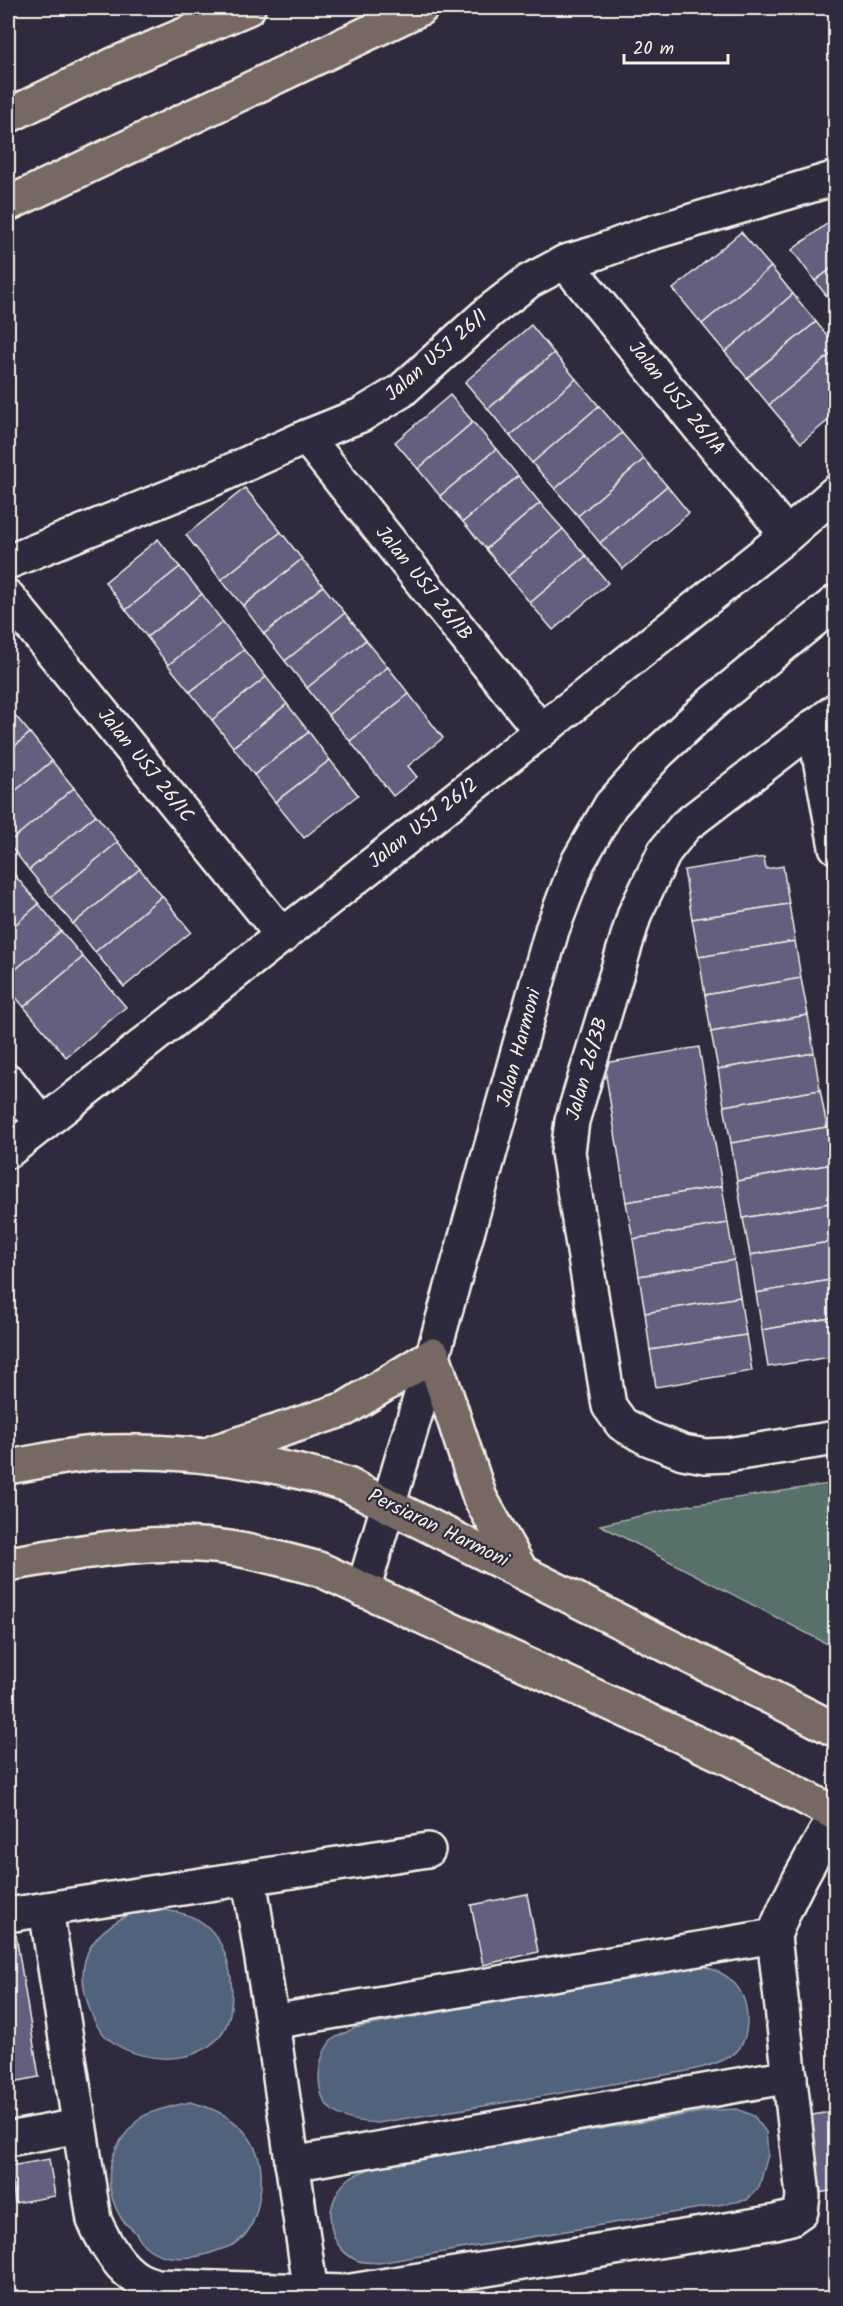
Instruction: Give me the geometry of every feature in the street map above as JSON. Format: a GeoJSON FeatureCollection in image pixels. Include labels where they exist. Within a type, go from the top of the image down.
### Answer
{"type":"FeatureCollection","features":[{"type":"Feature","properties":{"kind":"main road"},"geometry":{"type":"LineString","coordinates":[[8,116],[113,66],[248,8]]}},
{"type":"Feature","properties":{"kind":"main road"},"geometry":{"type":"LineString","coordinates":[[8,204],[421,8]]}},
{"type":"Feature","properties":{"kind":"main road"},"geometry":{"type":"LineString","coordinates":[[205,1455],[345,1409],[433,1355],[480,1498],[521,1571]]}},
{"type":"Feature","properties":{"kind":"main road","name":"Persiaran Harmoni"},"geometry":{"type":"LineString","coordinates":[[8,1467],[106,1452],[205,1455],[307,1473],[348,1485],[836,1730]]}},
{"type":"Feature","properties":{"kind":"main road"},"geometry":{"type":"LineString","coordinates":[[8,1564],[109,1548],[172,1544],[228,1548],[319,1569],[729,1758],[836,1814]]}},
{"type":"Feature","properties":{"kind":"street","name":"Jalan USJ 26/1"},"geometry":{"type":"LineString","coordinates":[[8,562],[206,482],[361,415],[400,391],[490,311],[529,281],[565,262],[640,236],[836,178]]}},
{"type":"Feature","properties":{"kind":"street","name":"Jalan USJ 26/1A"},"geometry":{"type":"LineString","coordinates":[[565,262],[787,535]]}},
{"type":"Feature","properties":{"kind":"street","name":"Jalan USJ 26/1B"},"geometry":{"type":"LineString","coordinates":[[306,437],[541,731]]}},
{"type":"Feature","properties":{"kind":"street","name":"Jalan USJ 26/2"},"geometry":{"type":"LineString","coordinates":[[8,1151],[541,731],[787,535],[836,492]]}},
{"type":"Feature","properties":{"kind":"street","name":"Jalan USJ 26/1C"},"geometry":{"type":"LineString","coordinates":[[8,597],[283,936]]}},
{"type":"Feature","properties":{"kind":"street","name":"Jalan Harmoni"},"geometry":{"type":"LineString","coordinates":[[363,1590],[433,1355],[552,930],[578,862],[611,806],[658,753],[712,703],[836,602]]}},
{"type":"Feature","properties":{"kind":"street"},"geometry":{"type":"LineString","coordinates":[[825,718],[836,847]]}},
{"type":"Feature","properties":{"kind":"street","name":"Jalan 26/3B"},"geometry":{"type":"LineString","coordinates":[[825,718],[685,826],[665,851],[635,913],[572,1121],[568,1152],[609,1406],[622,1424],[647,1438],[683,1452],[705,1456],[727,1455],[836,1438]]}},
{"type":"Feature","properties":{"kind":"street"},"geometry":{"type":"LineString","coordinates":[[8,1081],[43,1124]]}},
{"type":"Feature","properties":{"kind":"street"},"geometry":{"type":"LineString","coordinates":[[46,1909],[94,2220],[104,2240],[136,2278],[156,2286],[311,2293],[357,2290],[775,2222],[791,2218],[801,2211],[804,2196],[774,1936],[794,1890],[836,1814]]}},
{"type":"Feature","properties":{"kind":"street"},"geometry":{"type":"LineString","coordinates":[[8,1915],[428,1850]]}},
{"type":"Feature","properties":{"kind":"street"},"geometry":{"type":"LineString","coordinates":[[249,1878],[311,2293]]}},
{"type":"Feature","properties":{"kind":"street"},"geometry":{"type":"LineString","coordinates":[[272,2022],[774,1936]]}},
{"type":"Feature","properties":{"kind":"street"},"geometry":{"type":"LineString","coordinates":[[292,2164],[790,2076]]}},
{"type":"Feature","properties":{"kind":"street"},"geometry":{"type":"LineString","coordinates":[[8,2139],[79,2126]]}},
{"type":"Feature","properties":{"kind":"green space"},"geometry":{"type":"Polygon","coordinates":[[[835,1483],[835,1648],[600,1525],[684,1506],[835,1483]]]}},
{"type":"Feature","properties":{"kind":"water"},"geometry":{"type":"Polygon","coordinates":[[[141,1909],[186,1914],[208,1927],[224,1950],[232,1987],[228,2021],[220,2036],[208,2047],[193,2054],[176,2058],[158,2058],[125,2049],[103,2034],[91,2012],[84,1989],[83,1973],[85,1959],[91,1946],[111,1925],[141,1909]]]}},
{"type":"Feature","properties":{"kind":"water"},"geometry":{"type":"Polygon","coordinates":[[[698,1965],[731,1979],[740,1990],[747,2012],[745,2037],[737,2051],[709,2066],[378,2123],[344,2117],[333,2111],[322,2096],[320,2065],[327,2046],[333,2039],[354,2028],[698,1965]]]}},
{"type":"Feature","properties":{"kind":"water"},"geometry":{"type":"Polygon","coordinates":[[[190,2102],[208,2107],[223,2115],[237,2124],[247,2135],[255,2148],[260,2164],[261,2181],[255,2216],[244,2236],[225,2248],[201,2256],[181,2258],[162,2255],[145,2246],[122,2220],[111,2195],[110,2172],[121,2140],[138,2120],[153,2112],[190,2102]]]}},
{"type":"Feature","properties":{"kind":"water"},"geometry":{"type":"Polygon","coordinates":[[[737,2109],[754,2116],[766,2132],[768,2155],[759,2187],[747,2200],[379,2263],[356,2260],[345,2253],[337,2243],[333,2232],[331,2220],[335,2197],[351,2177],[373,2167],[714,2110],[737,2109]]]}},
{"type":"Feature","properties":{"kind":"building"},"geometry":{"type":"Polygon","coordinates":[[[836,217],[836,265],[815,281],[792,250],[836,217]]]}},
{"type":"Feature","properties":{"kind":"building"},"geometry":{"type":"Polygon","coordinates":[[[741,232],[771,267],[702,324],[673,289],[741,232]]]}},
{"type":"Feature","properties":{"kind":"building"},"geometry":{"type":"Polygon","coordinates":[[[836,265],[836,308],[815,281],[836,265]]]}},
{"type":"Feature","properties":{"kind":"building"},"geometry":{"type":"Polygon","coordinates":[[[771,267],[793,294],[725,352],[702,324],[771,267]]]}},
{"type":"Feature","properties":{"kind":"building"},"geometry":{"type":"Polygon","coordinates":[[[793,294],[816,322],[747,378],[725,352],[793,294]]]}},
{"type":"Feature","properties":{"kind":"building"},"geometry":{"type":"Polygon","coordinates":[[[816,322],[836,346],[836,350],[769,405],[747,378],[816,322]]]}},
{"type":"Feature","properties":{"kind":"building"},"geometry":{"type":"Polygon","coordinates":[[[531,325],[554,353],[488,409],[465,382],[531,325]]]}},
{"type":"Feature","properties":{"kind":"building"},"geometry":{"type":"Polygon","coordinates":[[[836,350],[836,414],[801,443],[769,405],[836,350]]]}},
{"type":"Feature","properties":{"kind":"building"},"geometry":{"type":"Polygon","coordinates":[[[554,353],[576,379],[510,436],[488,409],[554,353]]]}},
{"type":"Feature","properties":{"kind":"building"},"geometry":{"type":"Polygon","coordinates":[[[576,379],[599,406],[532,463],[510,436],[576,379]]]}},
{"type":"Feature","properties":{"kind":"building"},"geometry":{"type":"Polygon","coordinates":[[[450,395],[473,422],[418,469],[395,442],[450,395]]]}},
{"type":"Feature","properties":{"kind":"building"},"geometry":{"type":"Polygon","coordinates":[[[599,406],[622,433],[555,489],[532,463],[599,406]]]}},
{"type":"Feature","properties":{"kind":"building"},"geometry":{"type":"Polygon","coordinates":[[[473,422],[496,449],[440,496],[418,469],[473,422]]]}},
{"type":"Feature","properties":{"kind":"building"},"geometry":{"type":"Polygon","coordinates":[[[622,433],[644,459],[578,516],[555,489],[622,433]]]}},
{"type":"Feature","properties":{"kind":"building"},"geometry":{"type":"Polygon","coordinates":[[[496,449],[518,476],[463,522],[440,496],[496,449]]]}},
{"type":"Feature","properties":{"kind":"building"},"geometry":{"type":"Polygon","coordinates":[[[644,459],[667,486],[600,543],[578,516],[644,459]]]}},
{"type":"Feature","properties":{"kind":"building"},"geometry":{"type":"Polygon","coordinates":[[[518,476],[540,503],[486,549],[463,522],[518,476]]]}},
{"type":"Feature","properties":{"kind":"building"},"geometry":{"type":"Polygon","coordinates":[[[667,486],[689,513],[623,569],[600,543],[667,486]]]}},
{"type":"Feature","properties":{"kind":"building"},"geometry":{"type":"Polygon","coordinates":[[[245,488],[281,532],[221,580],[186,535],[245,488]]]}},
{"type":"Feature","properties":{"kind":"building"},"geometry":{"type":"Polygon","coordinates":[[[540,503],[563,529],[508,576],[486,549],[540,503]]]}},
{"type":"Feature","properties":{"kind":"building"},"geometry":{"type":"Polygon","coordinates":[[[563,529],[586,556],[530,603],[508,576],[563,529]]]}},
{"type":"Feature","properties":{"kind":"building"},"geometry":{"type":"Polygon","coordinates":[[[281,532],[302,559],[243,606],[221,580],[281,532]]]}},
{"type":"Feature","properties":{"kind":"building"},"geometry":{"type":"Polygon","coordinates":[[[158,539],[180,567],[126,610],[105,582],[158,539]]]}},
{"type":"Feature","properties":{"kind":"building"},"geometry":{"type":"Polygon","coordinates":[[[586,556],[608,583],[553,630],[530,603],[586,556]]]}},
{"type":"Feature","properties":{"kind":"building"},"geometry":{"type":"Polygon","coordinates":[[[302,559],[323,586],[264,634],[243,606],[302,559]]]}},
{"type":"Feature","properties":{"kind":"building"},"geometry":{"type":"Polygon","coordinates":[[[180,567],[202,594],[147,637],[126,610],[180,567]]]}},
{"type":"Feature","properties":{"kind":"building"},"geometry":{"type":"Polygon","coordinates":[[[323,586],[345,613],[285,661],[264,634],[323,586]]]}},
{"type":"Feature","properties":{"kind":"building"},"geometry":{"type":"Polygon","coordinates":[[[202,594],[223,622],[168,665],[147,637],[202,594]]]}},
{"type":"Feature","properties":{"kind":"building"},"geometry":{"type":"Polygon","coordinates":[[[345,613],[366,640],[307,688],[285,661],[345,613]]]}},
{"type":"Feature","properties":{"kind":"building"},"geometry":{"type":"Polygon","coordinates":[[[223,622],[244,650],[190,692],[168,665],[223,622]]]}},
{"type":"Feature","properties":{"kind":"building"},"geometry":{"type":"Polygon","coordinates":[[[366,640],[388,667],[328,715],[307,688],[366,640]]]}},
{"type":"Feature","properties":{"kind":"building"},"geometry":{"type":"Polygon","coordinates":[[[244,650],[266,677],[212,720],[190,692],[244,650]]]}},
{"type":"Feature","properties":{"kind":"building"},"geometry":{"type":"Polygon","coordinates":[[[388,667],[409,694],[350,741],[328,715],[388,667]]]}},
{"type":"Feature","properties":{"kind":"building"},"geometry":{"type":"Polygon","coordinates":[[[266,677],[287,704],[233,747],[212,720],[266,677]]]}},
{"type":"Feature","properties":{"kind":"building"},"geometry":{"type":"Polygon","coordinates":[[[409,694],[443,738],[408,766],[417,777],[393,796],[350,741],[409,694]]]}},
{"type":"Feature","properties":{"kind":"building"},"geometry":{"type":"Polygon","coordinates":[[[287,704],[309,732],[254,775],[233,747],[287,704]]]}},
{"type":"Feature","properties":{"kind":"building"},"geometry":{"type":"Polygon","coordinates":[[[8,707],[30,733],[8,752],[8,707]]]}},
{"type":"Feature","properties":{"kind":"building"},"geometry":{"type":"Polygon","coordinates":[[[309,732],[330,760],[275,802],[254,775],[309,732]]]}},
{"type":"Feature","properties":{"kind":"building"},"geometry":{"type":"Polygon","coordinates":[[[30,733],[52,761],[8,797],[8,752],[30,733]]]}},
{"type":"Feature","properties":{"kind":"building"},"geometry":{"type":"Polygon","coordinates":[[[330,760],[358,795],[304,838],[275,802],[330,760]]]}},
{"type":"Feature","properties":{"kind":"building"},"geometry":{"type":"Polygon","coordinates":[[[52,761],[74,788],[8,843],[8,797],[52,761]]]}},
{"type":"Feature","properties":{"kind":"building"},"geometry":{"type":"Polygon","coordinates":[[[74,788],[96,815],[29,870],[8,843],[74,788]]]}},
{"type":"Feature","properties":{"kind":"building"},"geometry":{"type":"Polygon","coordinates":[[[96,815],[118,842],[51,897],[29,870],[96,815]]]}},
{"type":"Feature","properties":{"kind":"building"},"geometry":{"type":"Polygon","coordinates":[[[118,842],[140,869],[73,924],[51,897],[118,842]]]}},
{"type":"Feature","properties":{"kind":"building"},"geometry":{"type":"Polygon","coordinates":[[[764,857],[766,869],[783,866],[789,904],[692,919],[684,870],[764,857]]]}},
{"type":"Feature","properties":{"kind":"building"},"geometry":{"type":"Polygon","coordinates":[[[8,866],[17,878],[8,886],[8,866]]]}},
{"type":"Feature","properties":{"kind":"building"},"geometry":{"type":"Polygon","coordinates":[[[140,869],[162,896],[95,952],[73,924],[140,869]]]}},
{"type":"Feature","properties":{"kind":"building"},"geometry":{"type":"Polygon","coordinates":[[[17,878],[39,904],[8,931],[8,886],[17,878]]]}},
{"type":"Feature","properties":{"kind":"building"},"geometry":{"type":"Polygon","coordinates":[[[162,896],[191,932],[124,987],[95,952],[162,896]]]}},
{"type":"Feature","properties":{"kind":"building"},"geometry":{"type":"Polygon","coordinates":[[[39,904],[61,931],[8,976],[8,931],[39,904]]]}},
{"type":"Feature","properties":{"kind":"building"},"geometry":{"type":"Polygon","coordinates":[[[789,904],[795,941],[699,957],[692,919],[789,904]]]}},
{"type":"Feature","properties":{"kind":"building"},"geometry":{"type":"Polygon","coordinates":[[[61,931],[83,957],[24,1007],[8,988],[8,976],[61,931]]]}},
{"type":"Feature","properties":{"kind":"building"},"geometry":{"type":"Polygon","coordinates":[[[795,941],[801,978],[705,995],[699,957],[795,941]]]}},
{"type":"Feature","properties":{"kind":"building"},"geometry":{"type":"Polygon","coordinates":[[[83,957],[126,1007],[66,1057],[24,1007],[83,957]]]}},
{"type":"Feature","properties":{"kind":"building"},"geometry":{"type":"Polygon","coordinates":[[[801,978],[808,1015],[711,1032],[705,995],[801,978]]]}},
{"type":"Feature","properties":{"kind":"building"},"geometry":{"type":"Polygon","coordinates":[[[808,1015],[814,1053],[718,1069],[711,1032],[808,1015]]]}},
{"type":"Feature","properties":{"kind":"building"},"geometry":{"type":"Polygon","coordinates":[[[699,1047],[722,1186],[626,1202],[604,1063],[699,1047]]]}},
{"type":"Feature","properties":{"kind":"building"},"geometry":{"type":"Polygon","coordinates":[[[814,1053],[820,1090],[724,1106],[718,1069],[814,1053]]]}},
{"type":"Feature","properties":{"kind":"building"},"geometry":{"type":"Polygon","coordinates":[[[820,1090],[827,1127],[731,1143],[724,1106],[820,1090]]]}},
{"type":"Feature","properties":{"kind":"building"},"geometry":{"type":"Polygon","coordinates":[[[827,1127],[833,1164],[737,1181],[731,1143],[827,1127]]]}},
{"type":"Feature","properties":{"kind":"building"},"geometry":{"type":"Polygon","coordinates":[[[833,1164],[836,1202],[743,1218],[737,1181],[833,1164]]]}},
{"type":"Feature","properties":{"kind":"building"},"geometry":{"type":"Polygon","coordinates":[[[722,1186],[728,1223],[633,1239],[626,1202],[722,1186]]]}},
{"type":"Feature","properties":{"kind":"building"},"geometry":{"type":"Polygon","coordinates":[[[836,1202],[836,1241],[750,1255],[743,1218],[836,1202]]]}},
{"type":"Feature","properties":{"kind":"building"},"geometry":{"type":"Polygon","coordinates":[[[728,1223],[734,1260],[639,1276],[633,1239],[728,1223]]]}},
{"type":"Feature","properties":{"kind":"building"},"geometry":{"type":"Polygon","coordinates":[[[836,1241],[836,1279],[756,1293],[750,1255],[836,1241]]]}},
{"type":"Feature","properties":{"kind":"building"},"geometry":{"type":"Polygon","coordinates":[[[734,1260],[740,1297],[645,1313],[639,1276],[734,1260]]]}},
{"type":"Feature","properties":{"kind":"building"},"geometry":{"type":"Polygon","coordinates":[[[836,1279],[836,1317],[762,1330],[756,1293],[836,1279]]]}},
{"type":"Feature","properties":{"kind":"building"},"geometry":{"type":"Polygon","coordinates":[[[740,1297],[746,1335],[650,1350],[645,1313],[740,1297]]]}},
{"type":"Feature","properties":{"kind":"building"},"geometry":{"type":"Polygon","coordinates":[[[836,1317],[836,1356],[768,1367],[762,1330],[836,1317]]]}},
{"type":"Feature","properties":{"kind":"building"},"geometry":{"type":"Polygon","coordinates":[[[746,1335],[752,1371],[656,1387],[650,1350],[746,1335]]]}},
{"type":"Feature","properties":{"kind":"building"},"geometry":{"type":"Polygon","coordinates":[[[527,1894],[538,1952],[483,1965],[471,1905],[527,1894]]]}},
{"type":"Feature","properties":{"kind":"building"},"geometry":{"type":"Polygon","coordinates":[[[16,1935],[39,2077],[8,2083],[8,1937],[16,1935]]]}},
{"type":"Feature","properties":{"kind":"building"},"geometry":{"type":"Polygon","coordinates":[[[836,2111],[836,2190],[818,2193],[806,2116],[836,2111]]]}},
{"type":"Feature","properties":{"kind":"building"},"geometry":{"type":"Polygon","coordinates":[[[49,2159],[55,2196],[15,2203],[10,2166],[49,2159]]]}}]}
